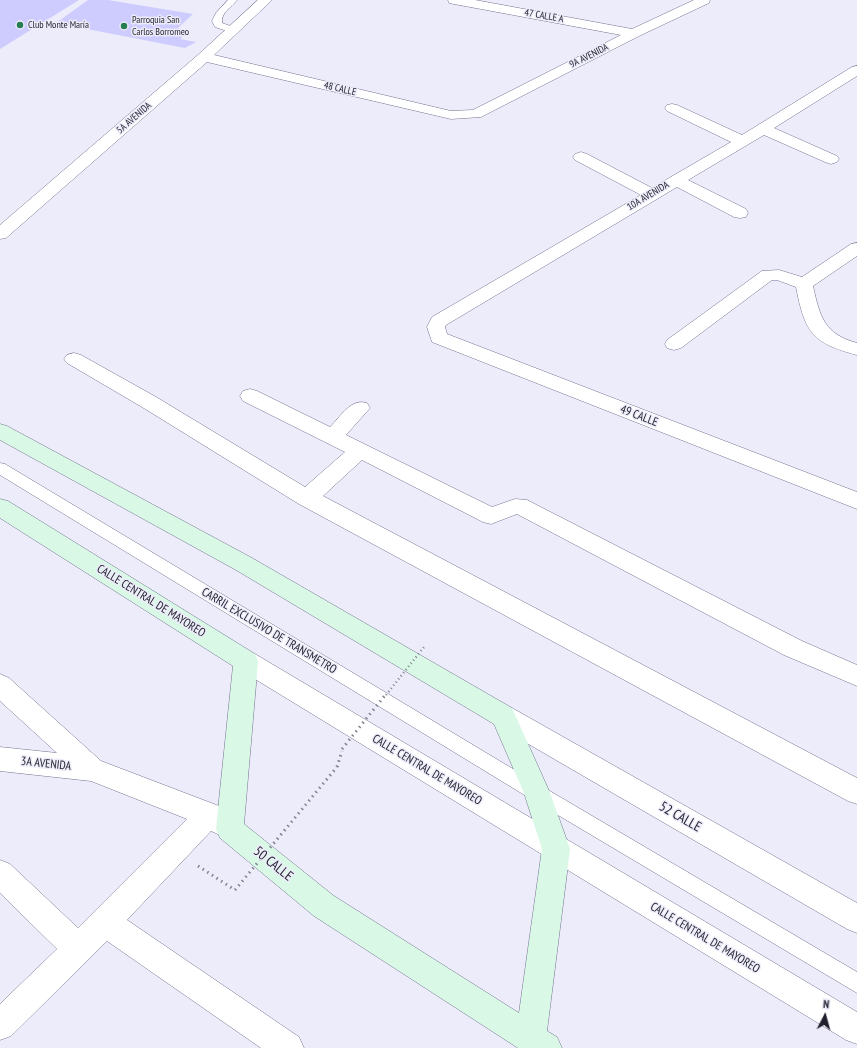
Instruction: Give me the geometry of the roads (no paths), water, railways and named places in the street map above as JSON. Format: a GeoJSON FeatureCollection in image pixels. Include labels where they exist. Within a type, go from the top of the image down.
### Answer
{"type":"FeatureCollection","features":[{"type":"Feature","properties":{"kind":"main road"},"geometry":{"type":"LineString","coordinates":[[0,431],[244,564],[503,716],[537,793],[556,849],[539,1043]]}},
{"type":"Feature","properties":{"kind":"main road","name":"CALLE CENTRAL DE MAYOREO"},"geometry":{"type":"LineString","coordinates":[[0,507],[246,661]]}},
{"type":"Feature","properties":{"kind":"main road"},"geometry":{"type":"LineString","coordinates":[[219,822],[246,661]]}},
{"type":"Feature","properties":{"kind":"main road","name":"50 CALLE"},"geometry":{"type":"LineString","coordinates":[[219,822],[324,906],[539,1043]]}},
{"type":"Feature","properties":{"kind":"street","name":"5A AVENIDA"},"geometry":{"type":"LineString","coordinates":[[0,234],[204,57],[266,0]]}},
{"type":"Feature","properties":{"kind":"street","name":"47 CALLE A"},"geometry":{"type":"LineString","coordinates":[[454,0],[634,33]]}},
{"type":"Feature","properties":{"kind":"street","name":"9A AVENIDA"},"geometry":{"type":"LineString","coordinates":[[476,114],[634,33],[704,0]]}},
{"type":"Feature","properties":{"kind":"street","name":"48 CALLE"},"geometry":{"type":"LineString","coordinates":[[204,57],[451,115],[460,116],[476,114]]}},
{"type":"Feature","properties":{"kind":"street","name":"10A AVENIDA"},"geometry":{"type":"LineString","coordinates":[[439,321],[763,129],[857,70]]}},
{"type":"Feature","properties":{"kind":"street"},"geometry":{"type":"LineString","coordinates":[[672,108],[742,141]]}},
{"type":"Feature","properties":{"kind":"street"},"geometry":{"type":"LineString","coordinates":[[763,129],[831,159]]}},
{"type":"Feature","properties":{"kind":"street"},"geometry":{"type":"LineString","coordinates":[[581,157],[652,194]]}},
{"type":"Feature","properties":{"kind":"street"},"geometry":{"type":"LineString","coordinates":[[675,180],[740,212]]}},
{"type":"Feature","properties":{"kind":"street"},"geometry":{"type":"LineString","coordinates":[[804,284],[857,248]]}},
{"type":"Feature","properties":{"kind":"street"},"geometry":{"type":"LineString","coordinates":[[674,344],[768,275],[779,275],[804,284]]}},
{"type":"Feature","properties":{"kind":"street"},"geometry":{"type":"LineString","coordinates":[[804,284],[811,314],[818,329],[833,341],[857,348]]}},
{"type":"Feature","properties":{"kind":"street","name":"49 CALLE"},"geometry":{"type":"LineString","coordinates":[[439,321],[436,327],[439,338],[857,502]]}},
{"type":"Feature","properties":{"kind":"street"},"geometry":{"type":"LineString","coordinates":[[74,359],[149,402],[307,498],[857,792]]}},
{"type":"Feature","properties":{"kind":"street"},"geometry":{"type":"LineString","coordinates":[[250,396],[491,516],[501,514],[513,507],[519,506],[793,648],[857,676]]}},
{"type":"Feature","properties":{"kind":"street"},"geometry":{"type":"LineString","coordinates":[[333,437],[360,408]]}},
{"type":"Feature","properties":{"kind":"street"},"geometry":{"type":"LineString","coordinates":[[307,498],[360,450]]}},
{"type":"Feature","properties":{"kind":"street","name":"CALLE CENTRAL DE MAYOREO"},"geometry":{"type":"LineString","coordinates":[[246,661],[857,1029]]}},
{"type":"Feature","properties":{"kind":"street","name":"50 CALLE"},"geometry":{"type":"LineString","coordinates":[[0,685],[92,769],[219,822]]}},
{"type":"Feature","properties":{"kind":"street","name":"52 CALLE"},"geometry":{"type":"LineString","coordinates":[[503,716],[857,919]]}},
{"type":"Feature","properties":{"kind":"street","name":"3A AVENIDA"},"geometry":{"type":"LineString","coordinates":[[0,759],[92,769]]}},
{"type":"Feature","properties":{"kind":"street"},"geometry":{"type":"LineString","coordinates":[[0,1025],[105,922],[219,822]]}},
{"type":"Feature","properties":{"kind":"street"},"geometry":{"type":"LineString","coordinates":[[0,874],[77,948]]}},
{"type":"Feature","properties":{"kind":"street"},"geometry":{"type":"LineString","coordinates":[[105,922],[288,1048]]}},
{"type":"Feature","properties":{"kind":"lane"},"geometry":{"type":"LineString","coordinates":[[233,0],[217,16],[216,21],[218,25],[233,30]]}},
{"type":"Feature","properties":{"kind":"lane","name":"CARRIL EXCLUSIVO DE TRANSMETRO"},"geometry":{"type":"LineString","coordinates":[[0,468],[537,793],[857,983]]}},
{"type":"Feature","properties":{"kind":"place","name":"Club Monte María"},"geometry":{"type":"Point","coordinates":[20,25]}},
{"type":"Feature","properties":{"kind":"place","name":"Parroquia San Carlos Borromeo"},"geometry":{"type":"Point","coordinates":[124,26]}}]}
